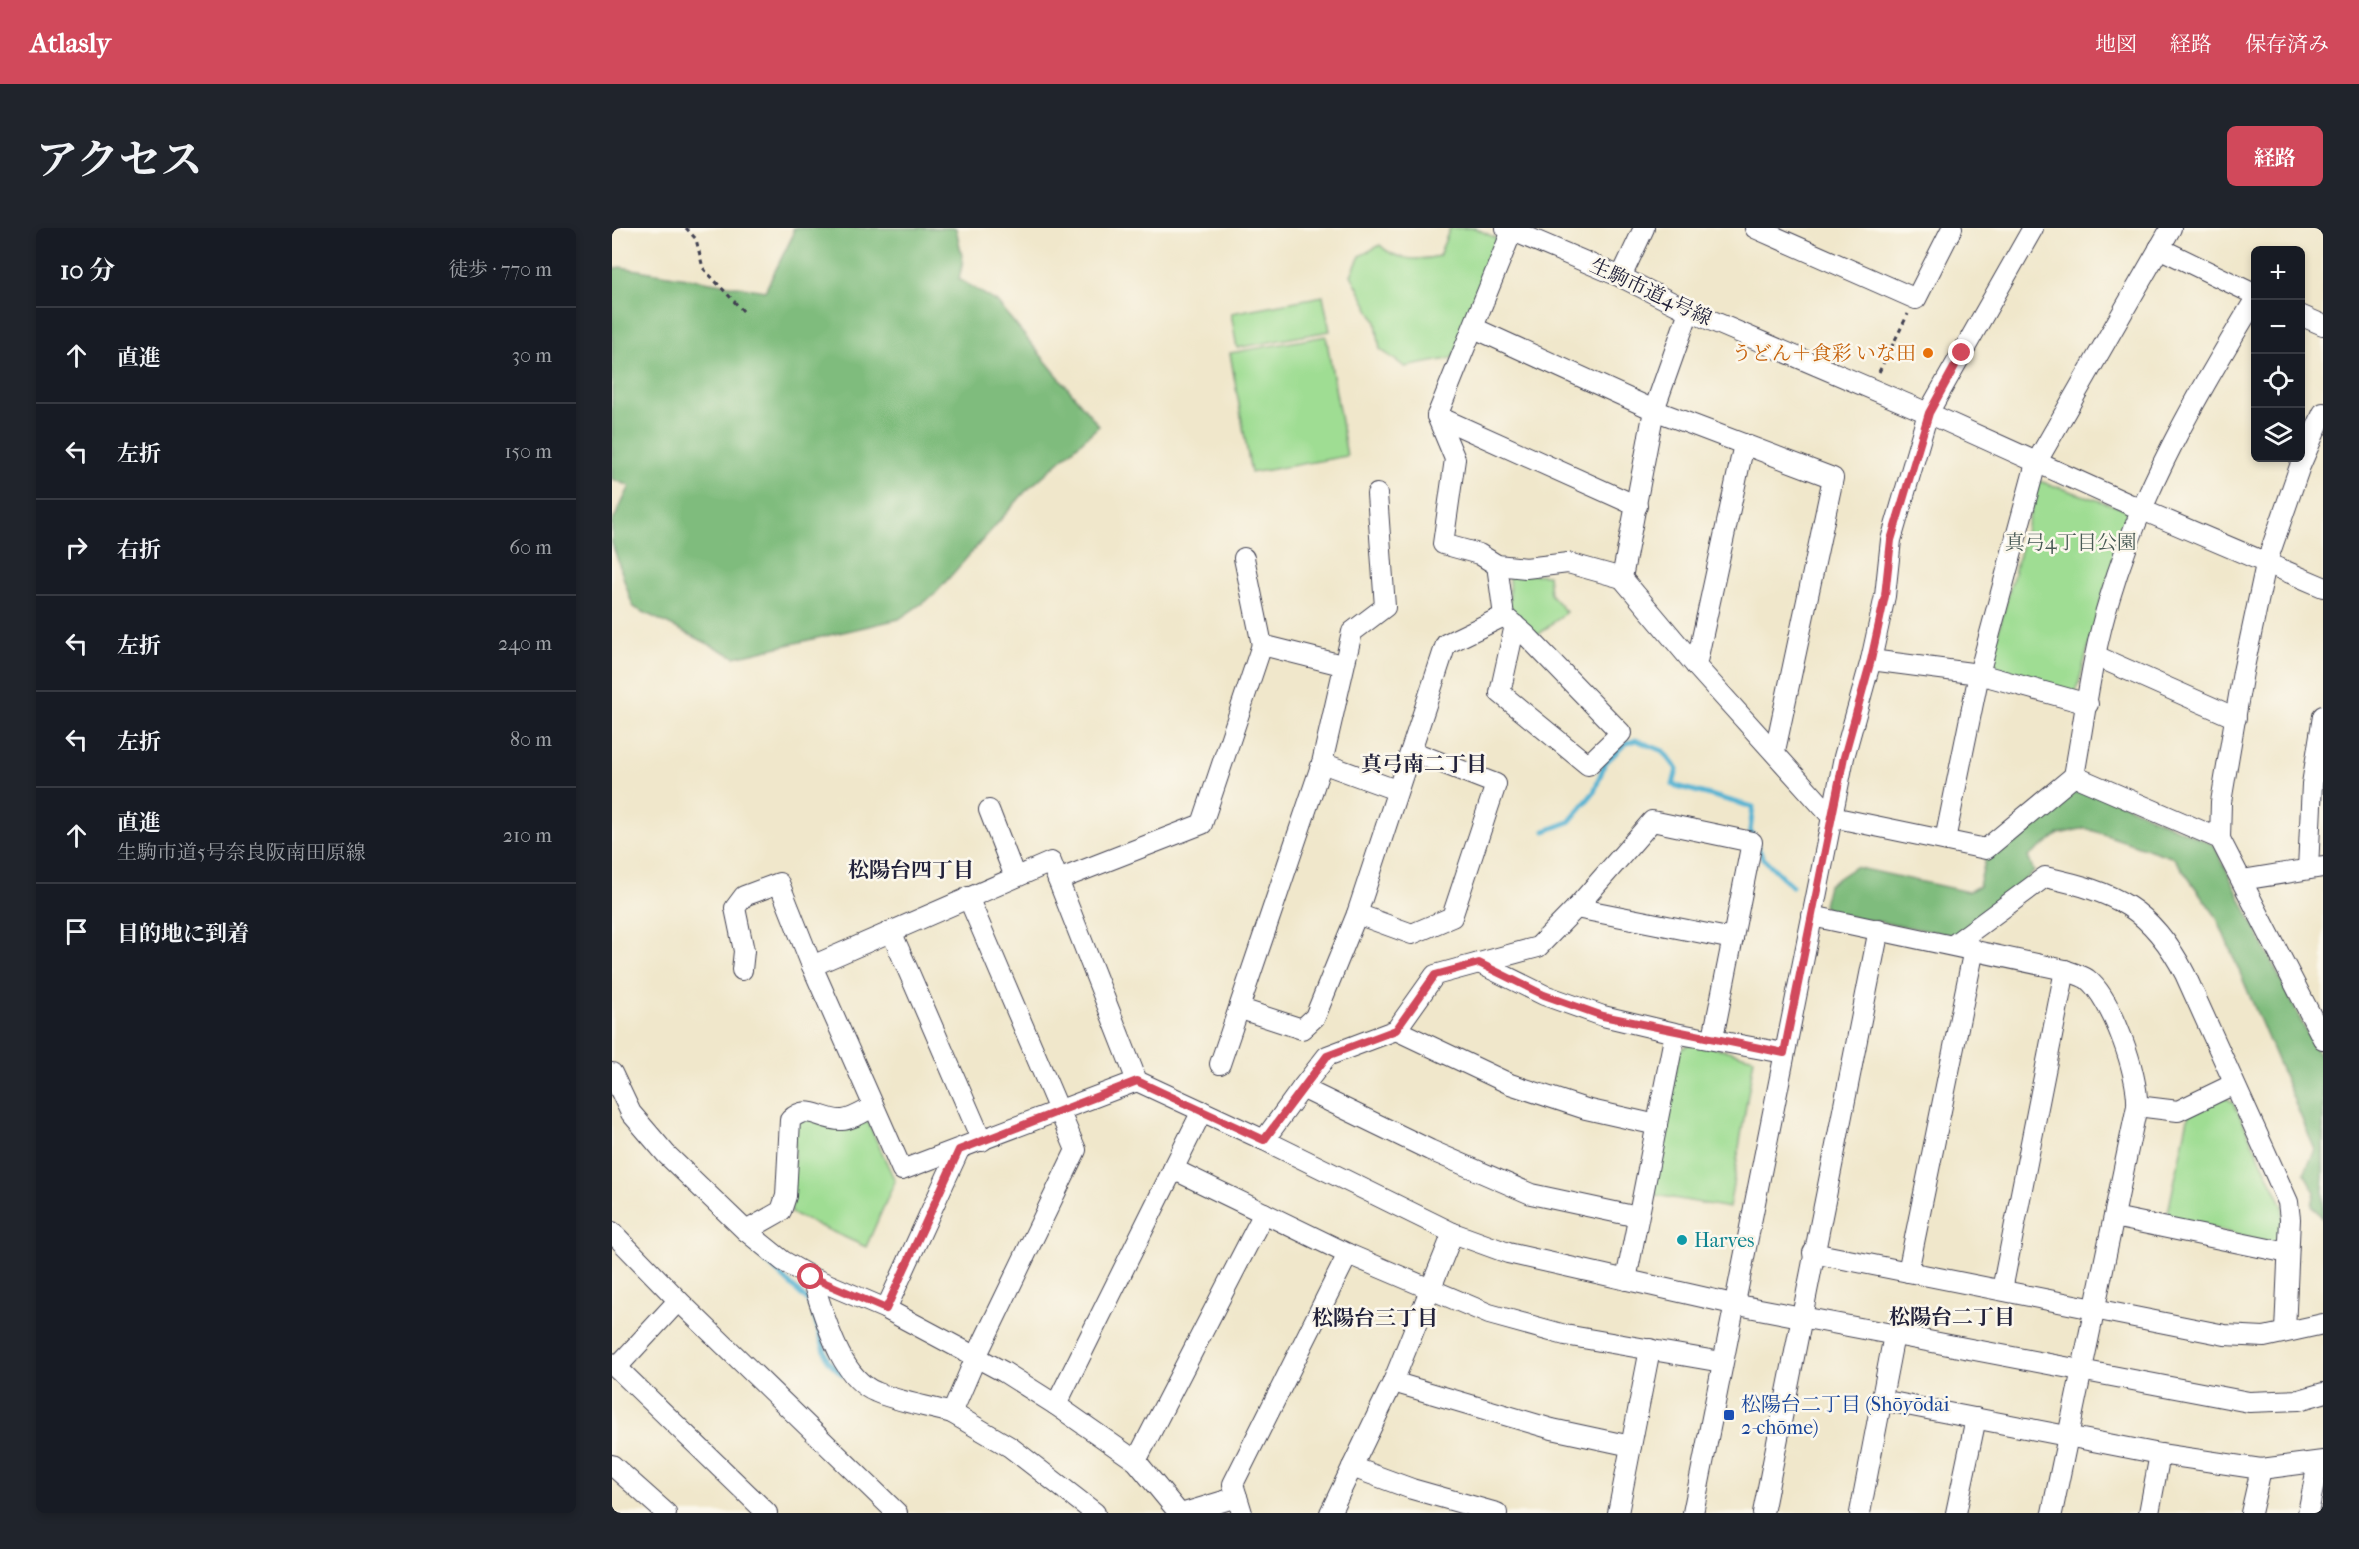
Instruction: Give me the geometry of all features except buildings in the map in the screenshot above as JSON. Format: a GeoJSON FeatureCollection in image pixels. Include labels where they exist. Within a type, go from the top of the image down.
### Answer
{"type":"FeatureCollection","features":[{"type":"Feature","properties":{"kind":"street"},"geometry":{"type":"LineString","coordinates":[[1621,277],[1644,228]]}},
{"type":"Feature","properties":{"kind":"street"},"geometry":{"type":"LineString","coordinates":[[1755,228],[1916,299],[1952,228]]}},
{"type":"Feature","properties":{"kind":"street"},"geometry":{"type":"LineString","coordinates":[[1693,1513],[1844,757],[1871,660],[1885,596],[1891,540],[1929,413],[2033,228]]}},
{"type":"Feature","properties":{"kind":"street"},"geometry":{"type":"LineString","coordinates":[[1945,840],[1979,674],[2036,463],[2171,228]]}},
{"type":"Feature","properties":{"kind":"street"},"geometry":{"type":"LineString","coordinates":[[1509,229],[1474,328],[1437,416],[1455,459],[1443,544],[1479,554],[1497,565],[1526,568],[1568,563],[1622,578],[1696,666],[1775,751],[1832,817],[1986,849],[2074,776],[2109,597],[2140,509],[2189,408],[2254,300]]}},
{"type":"Feature","properties":{"kind":"street","name":"生駒市道4号線"},"geometry":{"type":"LineString","coordinates":[[1509,229],[1621,277],[1689,311],[1929,413],[2140,509],[2323,587]]}},
{"type":"Feature","properties":{"kind":"street"},"geometry":{"type":"LineString","coordinates":[[2159,248],[2251,294]]}},
{"type":"Feature","properties":{"kind":"street"},"geometry":{"type":"LineString","coordinates":[[1622,578],[1654,410],[1689,311]]}},
{"type":"Feature","properties":{"kind":"street"},"geometry":{"type":"LineString","coordinates":[[2305,317],[2323,325]]}},
{"type":"Feature","properties":{"kind":"street"},"geometry":{"type":"LineString","coordinates":[[1474,328],[1654,410],[1833,478],[1775,751]]}},
{"type":"Feature","properties":{"kind":"street"},"geometry":{"type":"LineString","coordinates":[[2323,413],[2300,466],[2266,564],[2221,802],[2220,839],[2323,1039]]}},
{"type":"Feature","properties":{"kind":"street"},"geometry":{"type":"LineString","coordinates":[[1437,416],[1637,506]]}},
{"type":"Feature","properties":{"kind":"street"},"geometry":{"type":"LineString","coordinates":[[1696,666],[1744,444]]}},
{"type":"Feature","properties":{"kind":"street"},"geometry":{"type":"LineString","coordinates":[[1220,1064],[1241,1009],[1322,763],[1342,664],[1352,632],[1385,606],[1377,494]]}},
{"type":"Feature","properties":{"kind":"street"},"geometry":{"type":"LineString","coordinates":[[1058,880],[1202,824],[1262,645],[1244,558]]}},
{"type":"Feature","properties":{"kind":"street"},"geometry":{"type":"LineString","coordinates":[[1497,565],[1509,621],[1500,693],[1588,765],[1621,733],[1509,621]]}},
{"type":"Feature","properties":{"kind":"street"},"geometry":{"type":"LineString","coordinates":[[1241,1009],[1302,1029],[1316,1017],[1357,914],[1446,644],[1509,621]]}},
{"type":"Feature","properties":{"kind":"street"},"geometry":{"type":"LineString","coordinates":[[1262,645],[1342,664]]}},
{"type":"Feature","properties":{"kind":"street"},"geometry":{"type":"LineString","coordinates":[[2096,656],[2236,718]]}},
{"type":"Feature","properties":{"kind":"street"},"geometry":{"type":"LineString","coordinates":[[1871,660],[1979,674],[2088,704]]}},
{"type":"Feature","properties":{"kind":"street"},"geometry":{"type":"LineString","coordinates":[[2242,880],[2316,868],[2318,783],[2323,716]]}},
{"type":"Feature","properties":{"kind":"street"},"geometry":{"type":"LineString","coordinates":[[1357,914],[1412,934],[1452,917],[1489,806],[1496,784],[1411,751]]}},
{"type":"Feature","properties":{"kind":"street"},"geometry":{"type":"LineString","coordinates":[[1322,763],[1396,790]]}},
{"type":"Feature","properties":{"kind":"street"},"geometry":{"type":"LineString","coordinates":[[2074,776],[2220,839]]}},
{"type":"Feature","properties":{"kind":"street"},"geometry":{"type":"LineString","coordinates":[[989,810],[1015,877]]}},
{"type":"Feature","properties":{"kind":"street"},"geometry":{"type":"LineString","coordinates":[[1264,1140],[1327,1056],[1396,1030],[1435,975],[1538,947],[1576,908],[1652,821],[1752,842],[1713,1038]]}},
{"type":"Feature","properties":{"kind":"street"},"geometry":{"type":"LineString","coordinates":[[812,966],[1051,862],[1137,1081]]}},
{"type":"Feature","properties":{"kind":"street"},"geometry":{"type":"LineString","coordinates":[[1953,945],[2045,877],[2087,886],[2121,900],[2142,915],[2172,948],[2288,1202],[2285,1332]]}},
{"type":"Feature","properties":{"kind":"street"},"geometry":{"type":"LineString","coordinates":[[742,970],[744,951],[735,908],[744,896],[779,883],[812,966],[902,1170],[982,1142],[1058,1110],[1137,1081],[1202,1110],[1453,1233],[1508,1253],[1733,1304],[2249,1402],[2299,1400],[2323,1393]]}},
{"type":"Feature","properties":{"kind":"street"},"geometry":{"type":"LineString","coordinates":[[952,1413],[976,1357],[1076,1150],[968,897]]}},
{"type":"Feature","properties":{"kind":"street"},"geometry":{"type":"LineString","coordinates":[[1576,908],[1733,939]]}},
{"type":"Feature","properties":{"kind":"street"},"geometry":{"type":"LineString","coordinates":[[1812,916],[2065,970],[2087,979],[2102,998],[2133,1070],[2138,1091],[2137,1106],[2052,1513]]}},
{"type":"Feature","properties":{"kind":"street"},"geometry":{"type":"LineString","coordinates":[[1763,1513],[1800,1316],[1879,929]]}},
{"type":"Feature","properties":{"kind":"street"},"geometry":{"type":"LineString","coordinates":[[891,931],[982,1142]]}},
{"type":"Feature","properties":{"kind":"street"},"geometry":{"type":"LineString","coordinates":[[1908,1272],[1974,950]]}},
{"type":"Feature","properties":{"kind":"street"},"geometry":{"type":"LineString","coordinates":[[1479,963],[1544,995],[1603,1016],[1675,1033],[1713,1038],[1784,1053]]}},
{"type":"Feature","properties":{"kind":"street"},"geometry":{"type":"LineString","coordinates":[[2002,1290],[2065,970]]}},
{"type":"Feature","properties":{"kind":"street"},"geometry":{"type":"LineString","coordinates":[[1396,1030],[1510,1084],[1586,1110],[1657,1125]]}},
{"type":"Feature","properties":{"kind":"street"},"geometry":{"type":"LineString","coordinates":[[1626,1280],[1675,1033]]}},
{"type":"Feature","properties":{"kind":"street"},"geometry":{"type":"LineString","coordinates":[[612,1073],[631,1113],[666,1154],[746,1231],[783,1261],[811,1277],[886,1309],[976,1357],[1056,1405],[1136,1461],[1179,1513]]}},
{"type":"Feature","properties":{"kind":"street"},"geometry":{"type":"LineString","coordinates":[[2137,1106],[2178,1111],[2234,1084]]}},
{"type":"Feature","properties":{"kind":"street"},"geometry":{"type":"LineString","coordinates":[[1302,1088],[1531,1194],[1638,1217]]}},
{"type":"Feature","properties":{"kind":"street"},"geometry":{"type":"LineString","coordinates":[[746,1231],[781,1211],[786,1196],[790,1120],[798,1112],[808,1111],[843,1120],[873,1107]]}},
{"type":"Feature","properties":{"kind":"street"},"geometry":{"type":"LineString","coordinates":[[1056,1405],[1202,1110]]}},
{"type":"Feature","properties":{"kind":"street"},"geometry":{"type":"LineString","coordinates":[[886,1309],[959,1150]]}},
{"type":"Feature","properties":{"kind":"street"},"geometry":{"type":"LineString","coordinates":[[1173,1169],[1348,1254],[1489,1314],[1565,1335],[1722,1362]]}},
{"type":"Feature","properties":{"kind":"street"},"geometry":{"type":"LineString","coordinates":[[1136,1461],[1264,1213]]}},
{"type":"Feature","properties":{"kind":"street"},"geometry":{"type":"LineString","coordinates":[[2114,1217],[2288,1253]]}},
{"type":"Feature","properties":{"kind":"street"},"geometry":{"type":"LineString","coordinates":[[612,1232],[678,1301],[897,1513]]}},
{"type":"Feature","properties":{"kind":"street"},"geometry":{"type":"LineString","coordinates":[[1330,1513],[1393,1382],[1453,1233]]}},
{"type":"Feature","properties":{"kind":"street"},"geometry":{"type":"LineString","coordinates":[[1813,1253],[2094,1310],[2241,1337],[2264,1337],[2323,1324]]}},
{"type":"Feature","properties":{"kind":"street"},"geometry":{"type":"LineString","coordinates":[[1184,1513],[1239,1505],[1233,1484],[1348,1254]]}},
{"type":"Feature","properties":{"kind":"street"},"geometry":{"type":"LineString","coordinates":[[811,1277],[837,1351],[859,1381],[875,1392],[952,1413],[1010,1447],[1095,1513]]}},
{"type":"Feature","properties":{"kind":"street"},"geometry":{"type":"LineString","coordinates":[[678,1301],[614,1365],[767,1513]]}},
{"type":"Feature","properties":{"kind":"street"},"geometry":{"type":"LineString","coordinates":[[1860,1513],[1894,1335]]}},
{"type":"Feature","properties":{"kind":"street"},"geometry":{"type":"LineString","coordinates":[[1618,1513],[1650,1349]]}},
{"type":"Feature","properties":{"kind":"street"},"geometry":{"type":"LineString","coordinates":[[1393,1382],[1552,1429],[1630,1446]]}},
{"type":"Feature","properties":{"kind":"street"},"geometry":{"type":"LineString","coordinates":[[1881,1400],[2160,1454],[2261,1470],[2320,1462],[2308,1513]]}},
{"type":"Feature","properties":{"kind":"street"},"geometry":{"type":"LineString","coordinates":[[1956,1513],[1976,1418]]}},
{"type":"Feature","properties":{"kind":"street"},"geometry":{"type":"LineString","coordinates":[[2149,1513],[2160,1454]]}},
{"type":"Feature","properties":{"kind":"street"},"geometry":{"type":"LineString","coordinates":[[612,1465],[666,1513]]}},
{"type":"Feature","properties":{"kind":"street"},"geometry":{"type":"LineString","coordinates":[[1352,1467],[1412,1489],[1497,1513]]}},
{"type":"Feature","properties":{"kind":"street"},"geometry":{"type":"LineString","coordinates":[[2252,1513],[2261,1470]]}},
{"type":"Feature","properties":{"kind":"path"},"geometry":{"type":"LineString","coordinates":[[686,228],[696,239],[703,268],[744,312]]}},
{"type":"Feature","properties":{"kind":"path"},"geometry":{"type":"LineString","coordinates":[[1870,388],[1916,299]]}},
{"type":"Feature","properties":{"kind":"green space"},"geometry":{"type":"Polygon","coordinates":[[[793,228],[956,228],[963,261],[959,279],[997,302],[1099,426],[1025,492],[934,595],[899,619],[735,657],[633,607],[612,543],[612,523],[630,486],[612,479],[612,269],[620,267],[765,291],[793,235],[793,228]]]}},
{"type":"Feature","properties":{"kind":"green space"},"geometry":{"type":"Polygon","coordinates":[[[1450,228],[1475,228],[1502,241],[1453,358],[1405,367],[1380,349],[1376,322],[1351,275],[1360,256],[1380,245],[1400,257],[1424,259],[1439,256],[1450,228]]]}},
{"type":"Feature","properties":{"kind":"green space"},"geometry":{"type":"Polygon","coordinates":[[[1323,296],[1330,331],[1237,348],[1231,313],[1323,296]]]}},
{"type":"Feature","properties":{"kind":"green space"},"geometry":{"type":"Polygon","coordinates":[[[1326,336],[1347,456],[1251,473],[1230,353],[1326,336]]]}},
{"type":"Feature","properties":{"kind":"green space","name":"真弓4丁目公園"},"geometry":{"type":"Polygon","coordinates":[[[2039,481],[2134,512],[2102,596],[2076,693],[1996,669],[1990,662],[2039,481]]]}},
{"type":"Feature","properties":{"kind":"green space"},"geometry":{"type":"Polygon","coordinates":[[[1509,573],[1548,575],[1550,594],[1566,612],[1538,635],[1510,617],[1509,573]]]}},
{"type":"Feature","properties":{"kind":"green space"},"geometry":{"type":"Polygon","coordinates":[[[2083,786],[2214,845],[2313,1045],[2323,1059],[2323,1219],[2312,1205],[2315,1192],[2304,1173],[2315,1150],[2216,916],[2174,858],[2085,828],[2059,834],[2028,857],[2034,872],[1958,936],[1830,913],[1823,905],[1828,885],[1855,867],[1968,892],[1979,886],[1987,853],[2069,788],[2083,786]]]}},
{"type":"Feature","properties":{"kind":"green space"},"geometry":{"type":"Polygon","coordinates":[[[1694,1042],[1754,1058],[1729,1208],[1650,1194],[1680,1049],[1694,1042]]]}},
{"type":"Feature","properties":{"kind":"green space"},"geometry":{"type":"Polygon","coordinates":[[[2222,1096],[2233,1102],[2283,1206],[2283,1234],[2272,1243],[2167,1217],[2189,1113],[2222,1096]]]}},
{"type":"Feature","properties":{"kind":"green space"},"geometry":{"type":"Polygon","coordinates":[[[805,1117],[840,1126],[868,1122],[895,1181],[866,1247],[791,1213],[796,1121],[805,1117]]]}},
{"type":"Feature","properties":{"kind":"waterway"},"geometry":{"type":"LineString","coordinates":[[1545,831],[1569,822],[1594,792],[1605,763],[1625,744],[1636,740],[1663,751],[1677,769],[1673,785],[1753,807],[1750,831],[1753,836]]}},
{"type":"Feature","properties":{"kind":"waterway"},"geometry":{"type":"LineString","coordinates":[[1757,845],[1763,858],[1792,886]]}},
{"type":"Feature","properties":{"kind":"waterway"},"geometry":{"type":"LineString","coordinates":[[751,1247],[810,1303],[828,1361],[843,1375]]}},
{"type":"Feature","properties":{"kind":"place","name":"うどん＋食彩 いな田"},"geometry":{"type":"Point","coordinates":[1928,353]}},
{"type":"Feature","properties":{"kind":"place","name":"Harves"},"geometry":{"type":"Point","coordinates":[1682,1240]}},
{"type":"Feature","properties":{"kind":"place","name":"松陽台二丁目 (Shōyōdai 2-chōme)"},"geometry":{"type":"Point","coordinates":[1729,1415]}},
{"type":"Feature","properties":{"kind":"district","name":"真弓南二丁目"},"geometry":{"type":"Point","coordinates":[1424,764]}},
{"type":"Feature","properties":{"kind":"district","name":"松陽台四丁目"},"geometry":{"type":"Point","coordinates":[911,870]}},
{"type":"Feature","properties":{"kind":"district","name":"松陽台二丁目"},"geometry":{"type":"Point","coordinates":[1952,1317]}},
{"type":"Feature","properties":{"kind":"district","name":"松陽台三丁目"},"geometry":{"type":"Point","coordinates":[1375,1318]}},
{"type":"Feature","properties":{"kind":"route"},"geometry":{"type":"LineString","coordinates":[[811,1277],[886,1309],[959,1150],[1137,1081],[1264,1140],[1327,1056],[1396,1030],[1435,975],[1479,963],[1544,995],[1603,1016],[1675,1033],[1713,1038],[1784,1053],[1844,757],[1871,660],[1885,596],[1891,540],[1929,413],[1962,353]]}}]}
